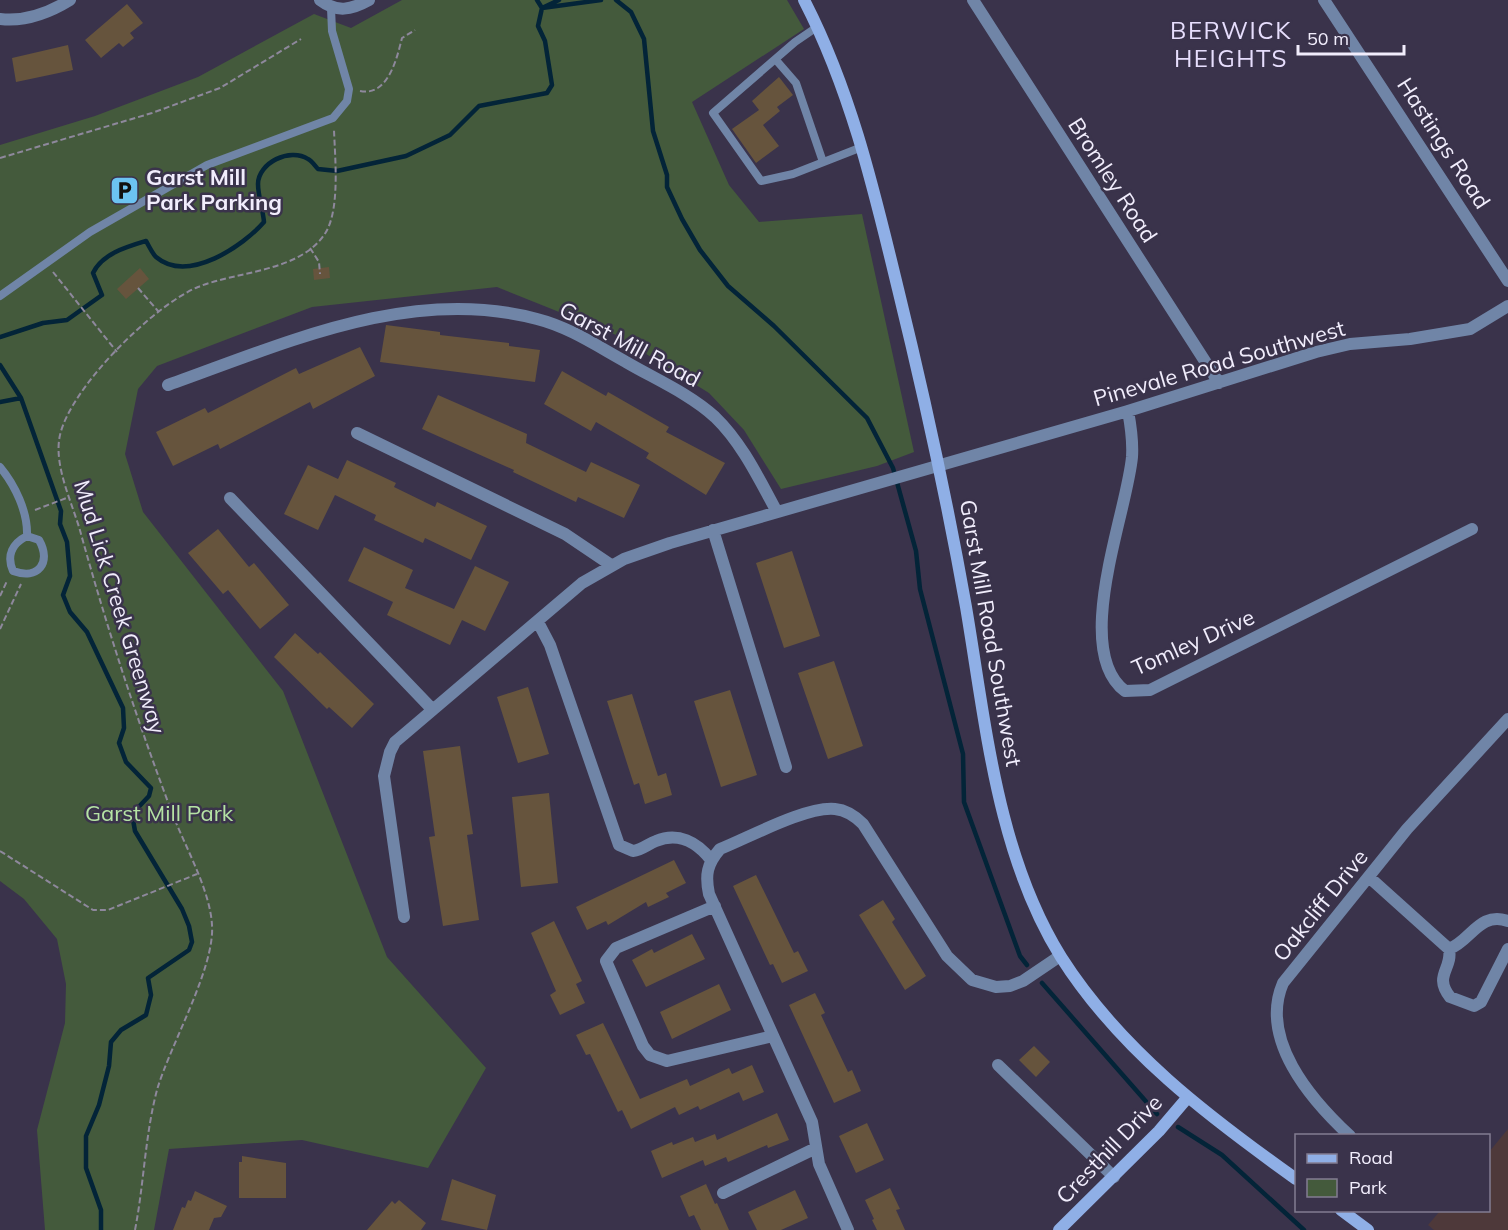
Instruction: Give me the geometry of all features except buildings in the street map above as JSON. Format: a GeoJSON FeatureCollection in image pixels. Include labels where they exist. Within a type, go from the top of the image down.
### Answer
{"type":"FeatureCollection","features":[{"type":"Feature","properties":{"kind":"street"},"geometry":{"type":"LineString","coordinates":[[0,19],[42,15],[70,0]]}},
{"type":"Feature","properties":{"kind":"street"},"geometry":{"type":"LineString","coordinates":[[320,0],[331,8],[352,9],[369,0]]}},
{"type":"Feature","properties":{"kind":"street","name":"Garst Mill Road Southwest"},"geometry":{"type":"LineString","coordinates":[[804,0],[836,70],[862,147],[940,466],[995,775],[1008,830],[1025,884],[1060,956],[1107,1018],[1144,1057],[1188,1097],[1295,1178]]}},
{"type":"Feature","properties":{"kind":"street","name":"Bromley Road"},"geometry":{"type":"LineString","coordinates":[[973,0],[1219,383]]}},
{"type":"Feature","properties":{"kind":"street","name":"Hastings Road"},"geometry":{"type":"LineString","coordinates":[[1324,0],[1508,281]]}},
{"type":"Feature","properties":{"kind":"street","name":"Pinevale Road Southwest"},"geometry":{"type":"LineString","coordinates":[[940,466],[1350,344],[1410,339],[1470,329],[1508,306]]}},
{"type":"Feature","properties":{"kind":"street","name":"Garst Mill Road"},"geometry":{"type":"LineString","coordinates":[[168,386],[331,328],[380,317],[431,310],[462,309],[527,317],[578,334],[696,402],[730,434],[777,512]]}},
{"type":"Feature","properties":{"kind":"street","name":"Tomley Drive"},"geometry":{"type":"LineString","coordinates":[[1128,411],[1132,457],[1104,594],[1102,624],[1110,675],[1125,691],[1150,690],[1472,529]]}},
{"type":"Feature","properties":{"kind":"street"},"geometry":{"type":"LineString","coordinates":[[357,433],[565,534],[611,565]]}},
{"type":"Feature","properties":{"kind":"street"},"geometry":{"type":"LineString","coordinates":[[404,917],[384,776],[385,765],[395,742],[432,709],[582,583],[611,565],[713,530],[940,466]]}},
{"type":"Feature","properties":{"kind":"street"},"geometry":{"type":"LineString","coordinates":[[230,498],[432,709]]}},
{"type":"Feature","properties":{"kind":"street"},"geometry":{"type":"LineString","coordinates":[[713,530],[786,767]]}},
{"type":"Feature","properties":{"kind":"street"},"geometry":{"type":"LineString","coordinates":[[538,622],[554,655],[597,788],[619,845],[633,851],[661,839],[679,837],[693,842],[711,860]]}},
{"type":"Feature","properties":{"kind":"street","name":"Oakcliff Drive"},"geometry":{"type":"LineString","coordinates":[[1348,1134],[1319,1104],[1284,1051],[1277,1033],[1275,1011],[1283,983],[1407,830],[1508,719]]}},
{"type":"Feature","properties":{"kind":"street"},"geometry":{"type":"LineString","coordinates":[[847,1230],[824,1175],[816,1148],[812,1122],[714,906],[706,880],[711,860],[720,849],[804,814],[833,808],[843,810],[863,824],[947,956],[972,980],[996,987],[1010,986],[1023,981],[1060,956]]}},
{"type":"Feature","properties":{"kind":"street"},"geometry":{"type":"LineString","coordinates":[[1370,878],[1449,949],[1449,959],[1443,970],[1442,981],[1450,997],[1474,1005],[1486,997],[1508,950]]}},
{"type":"Feature","properties":{"kind":"street"},"geometry":{"type":"LineString","coordinates":[[714,906],[609,953],[606,961],[643,1046],[650,1055],[667,1061],[773,1036]]}},
{"type":"Feature","properties":{"kind":"street"},"geometry":{"type":"LineString","coordinates":[[1449,949],[1461,943],[1473,928],[1483,922],[1494,919],[1508,921]]}},
{"type":"Feature","properties":{"kind":"street"},"geometry":{"type":"LineString","coordinates":[[998,1065],[1114,1177]]}},
{"type":"Feature","properties":{"kind":"street","name":"Cresthill Drive"},"geometry":{"type":"LineString","coordinates":[[1059,1230],[1114,1177],[1188,1097]]}},
{"type":"Feature","properties":{"kind":"street"},"geometry":{"type":"LineString","coordinates":[[723,1193],[816,1148]]}},
{"type":"Feature","properties":{"kind":"street"},"geometry":{"type":"LineString","coordinates":[[1344,1212],[1368,1230]]}},
{"type":"Feature","properties":{"kind":"lane"},"geometry":{"type":"LineString","coordinates":[[0,296],[90,232],[207,165],[333,118],[348,101],[349,89],[332,31],[331,8]]}},
{"type":"Feature","properties":{"kind":"lane"},"geometry":{"type":"LineString","coordinates":[[817,27],[795,42],[713,112],[761,181],[793,174],[862,147]]}},
{"type":"Feature","properties":{"kind":"lane"},"geometry":{"type":"LineString","coordinates":[[776,60],[796,83],[824,162]]}},
{"type":"Feature","properties":{"kind":"lane"},"geometry":{"type":"LineString","coordinates":[[0,467],[16,490],[24,513],[27,536]]}},
{"type":"Feature","properties":{"kind":"lane"},"geometry":{"type":"LineString","coordinates":[[27,536],[39,540],[45,550],[45,559],[41,567],[31,573],[18,572],[10,556],[13,547],[27,536]]}},
{"type":"Feature","properties":{"kind":"path"},"geometry":{"type":"LineString","coordinates":[[349,89],[367,93],[376,90],[392,70],[402,38],[416,30]]}},
{"type":"Feature","properties":{"kind":"path"},"geometry":{"type":"LineString","coordinates":[[0,158],[152,113],[220,88],[301,39]]}},
{"type":"Feature","properties":{"kind":"path","name":"Mud Lick Creek Greenway"},"geometry":{"type":"LineString","coordinates":[[135,1230],[151,1116],[158,1087],[209,955],[212,938],[210,912],[171,812],[101,612],[58,452],[64,422],[77,399],[117,352],[173,299],[196,288],[281,263],[310,248],[324,236],[334,208],[333,118]]}},
{"type":"Feature","properties":{"kind":"path"},"geometry":{"type":"LineString","coordinates":[[310,248],[319,262],[320,274]]}},
{"type":"Feature","properties":{"kind":"path"},"geometry":{"type":"LineString","coordinates":[[46,263],[117,352]]}},
{"type":"Feature","properties":{"kind":"path"},"geometry":{"type":"LineString","coordinates":[[138,288],[159,311]]}},
{"type":"Feature","properties":{"kind":"path"},"geometry":{"type":"LineString","coordinates":[[24,513],[70,496]]}},
{"type":"Feature","properties":{"kind":"path"},"geometry":{"type":"LineString","coordinates":[[0,596],[18,572]]}},
{"type":"Feature","properties":{"kind":"path"},"geometry":{"type":"LineString","coordinates":[[0,629],[13,598],[19,592],[18,572]]}},
{"type":"Feature","properties":{"kind":"path"},"geometry":{"type":"LineString","coordinates":[[0,851],[93,910],[108,910],[197,874]]}},
{"type":"Feature","properties":{"kind":"shaded area"},"geometry":{"type":"Polygon","coordinates":[[[1508,1129],[1508,1230],[1434,1230],[1428,1225],[1439,1212],[1490,1212],[1490,1151],[1508,1129]]]}},
{"type":"Feature","properties":{"kind":"green space","name":"Garst Mill Park"},"geometry":{"type":"Polygon","coordinates":[[[402,0],[787,0],[804,29],[692,102],[729,185],[759,222],[862,214],[914,452],[877,466],[781,489],[744,430],[709,393],[614,334],[497,287],[312,307],[157,366],[138,389],[125,454],[143,512],[283,691],[387,957],[486,1068],[428,1168],[302,1140],[169,1149],[154,1230],[45,1230],[37,1130],[65,1023],[66,984],[57,939],[24,899],[0,881],[0,145],[95,116],[198,77],[314,14],[351,28],[402,0]]]}},
{"type":"Feature","properties":{"kind":"waterway"},"geometry":{"type":"LineString","coordinates":[[537,0],[542,8],[559,0]]}},
{"type":"Feature","properties":{"kind":"waterway"},"geometry":{"type":"LineString","coordinates":[[0,337],[43,323],[67,320],[102,295],[93,273],[108,256],[123,249],[146,241],[156,257],[169,264],[183,266],[199,264],[229,251],[255,232],[264,222],[258,189],[259,176],[276,159],[284,156],[301,156],[318,169],[337,171],[406,156],[450,135],[479,106],[547,93],[552,85],[545,41],[538,26],[542,8],[601,0]]}},
{"type":"Feature","properties":{"kind":"waterway"},"geometry":{"type":"LineString","coordinates":[[616,0],[631,12],[644,39],[653,131],[667,175],[667,187],[700,250],[728,286],[774,326],[867,418],[893,468],[916,551],[920,589],[963,754],[964,802],[1020,956],[1027,965]]}},
{"type":"Feature","properties":{"kind":"waterway"},"geometry":{"type":"LineString","coordinates":[[0,365],[21,398],[61,511],[60,524],[67,542],[70,576],[63,595],[70,612],[87,632],[123,708],[124,728],[119,743],[126,762],[151,788],[149,796],[132,814],[135,831],[182,909],[192,942],[189,950],[148,978],[151,995],[146,1015],[121,1030],[111,1042],[109,1066],[99,1105],[86,1136],[86,1168],[101,1210],[101,1230]]}},
{"type":"Feature","properties":{"kind":"waterway"},"geometry":{"type":"LineString","coordinates":[[0,402],[21,398]]}},
{"type":"Feature","properties":{"kind":"waterway"},"geometry":{"type":"LineString","coordinates":[[1042,983],[1157,1114]]}},
{"type":"Feature","properties":{"kind":"waterway"},"geometry":{"type":"LineString","coordinates":[[1178,1127],[1222,1155],[1304,1230]]}},
{"type":"Feature","properties":{"kind":"place","name":"Garst Mill Park Parking"},"geometry":{"type":"Point","coordinates":[125,190]}},
{"type":"Feature","properties":{"kind":"district","name":"BERWICK HEIGHTS"},"geometry":{"type":"Point","coordinates":[1231,44]}}]}
